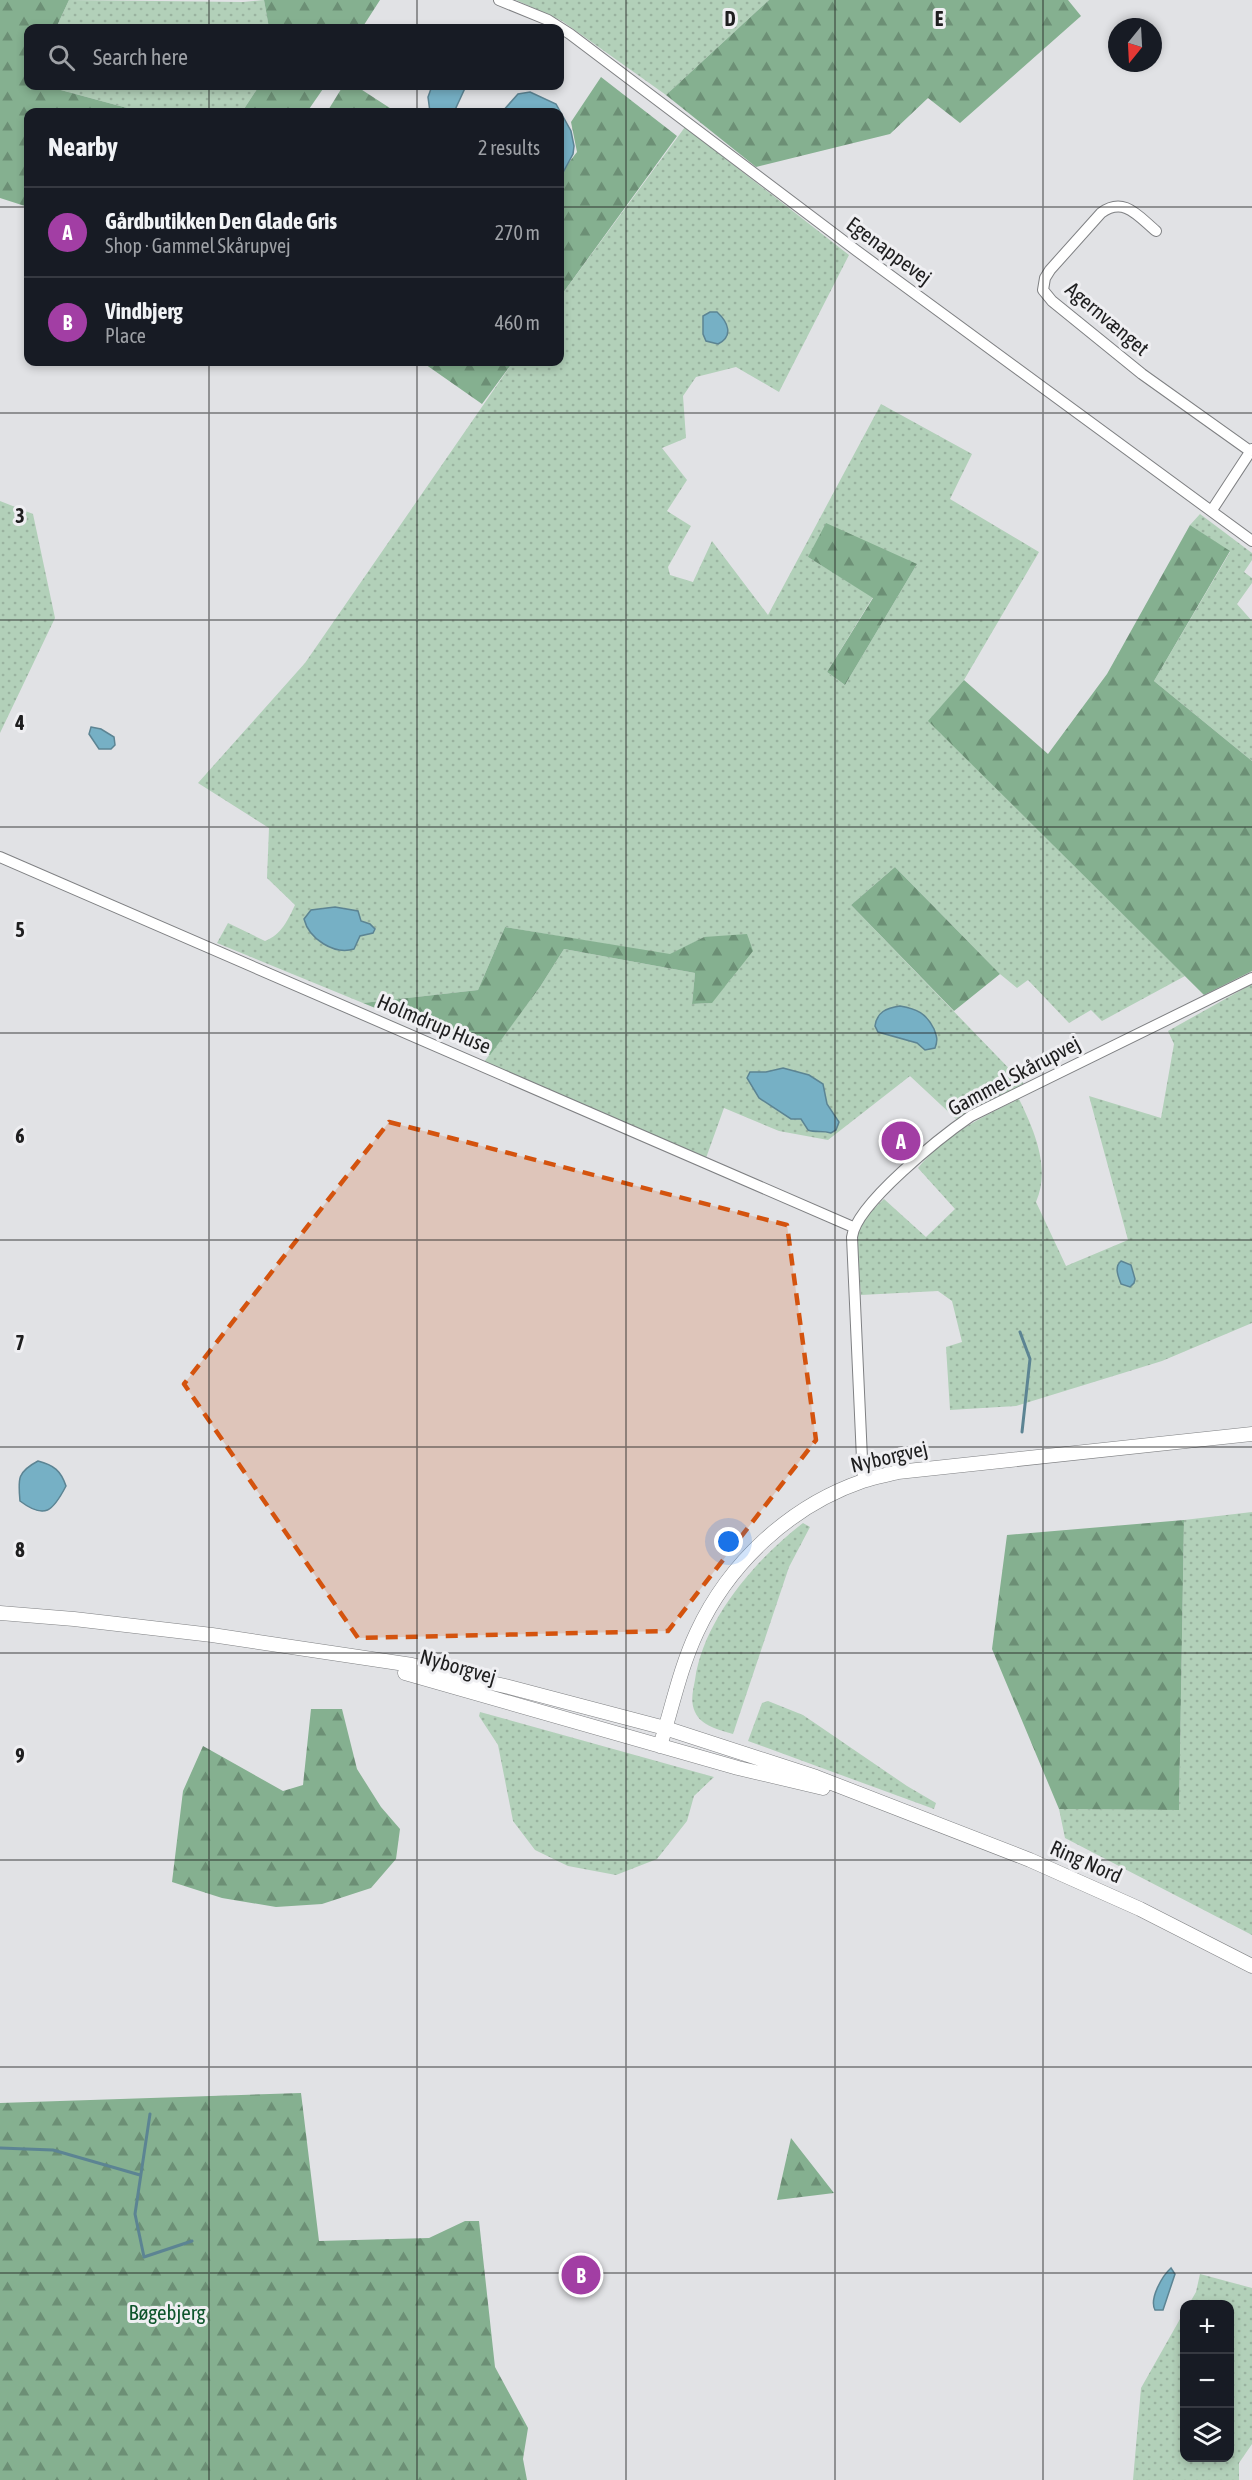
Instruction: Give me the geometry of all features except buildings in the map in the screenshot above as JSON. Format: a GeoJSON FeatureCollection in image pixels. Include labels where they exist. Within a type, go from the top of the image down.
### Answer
{"type":"FeatureCollection","features":[{"type":"Feature","properties":{"kind":"main road","name":"Nyborgvej"},"geometry":{"type":"LineString","coordinates":[[329,1653],[448,1684],[520,1707],[660,1746],[696,1633],[730,1576],[752,1552],[785,1523],[832,1494],[863,1481],[898,1472],[1252,1434]]}},
{"type":"Feature","properties":{"kind":"main road","name":"Nyborgvej"},"geometry":{"type":"LineString","coordinates":[[0,1613],[212,1635],[433,1670],[665,1728]]}},
{"type":"Feature","properties":{"kind":"main road","name":"Ring Nord"},"geometry":{"type":"LineString","coordinates":[[665,1728],[816,1777],[1030,1860],[1120,1900],[1252,1966]]}},
{"type":"Feature","properties":{"kind":"main road","name":"Ring Nord"},"geometry":{"type":"LineString","coordinates":[[660,1746],[897,1808]]}},
{"type":"Feature","properties":{"kind":"street","name":"Egenappevej"},"geometry":{"type":"LineString","coordinates":[[499,0],[554,24]]}},
{"type":"Feature","properties":{"kind":"street","name":"Egenappevej"},"geometry":{"type":"LineString","coordinates":[[564,30],[857,251],[1252,541]]}},
{"type":"Feature","properties":{"kind":"street","name":"Agernvænget"},"geometry":{"type":"LineString","coordinates":[[1156,231],[1130,209],[1118,205],[1110,206],[1050,270],[1045,278],[1043,290],[1052,301],[1142,374],[1251,450],[1212,510]]}},
{"type":"Feature","properties":{"kind":"street","name":"Holmdrup Huse"},"geometry":{"type":"LineString","coordinates":[[0,857],[853,1227]]}},
{"type":"Feature","properties":{"kind":"street","name":"Gammel Skårupvej"},"geometry":{"type":"LineString","coordinates":[[853,1227],[862,1212],[937,1140],[971,1116],[1252,978]]}},
{"type":"Feature","properties":{"kind":"street"},"geometry":{"type":"LineString","coordinates":[[853,1227],[852,1248],[863,1481]]}},
{"type":"Feature","properties":{"kind":"highlighted area"},"geometry":{"type":"Polygon","coordinates":[[[389,1122],[787,1225],[816,1440],[668,1631],[358,1638],[184,1384],[389,1122]]]}},
{"type":"Feature","properties":{"kind":"green space"},"geometry":{"type":"Polygon","coordinates":[[[0,0],[69,0],[58,24],[24,24],[24,90],[61,90],[127,108],[24,108],[24,206],[0,198],[0,0]]]}},
{"type":"Feature","properties":{"kind":"green space"},"geometry":{"type":"Polygon","coordinates":[[[69,0],[243,2],[264,0],[268,24],[58,24],[69,0]]]}},
{"type":"Feature","properties":{"kind":"green space"},"geometry":{"type":"Polygon","coordinates":[[[264,0],[380,0],[365,24],[268,24],[264,0]]]}},
{"type":"Feature","properties":{"kind":"green space"},"geometry":{"type":"Polygon","coordinates":[[[516,0],[769,0],[666,95],[562,21],[516,0]]]}},
{"type":"Feature","properties":{"kind":"green space"},"geometry":{"type":"Polygon","coordinates":[[[769,0],[1068,0],[1081,16],[960,123],[928,98],[890,134],[756,167],[666,95],[769,0]]]}},
{"type":"Feature","properties":{"kind":"green space"},"geometry":{"type":"Polygon","coordinates":[[[601,77],[677,136],[564,291],[564,169],[577,152],[571,122],[601,77]]]}},
{"type":"Feature","properties":{"kind":"green space"},"geometry":{"type":"Polygon","coordinates":[[[61,90],[256,90],[245,108],[127,108],[61,90]]]}},
{"type":"Feature","properties":{"kind":"green space"},"geometry":{"type":"Polygon","coordinates":[[[256,90],[322,90],[310,108],[245,108],[256,90]]]}},
{"type":"Feature","properties":{"kind":"green space"},"geometry":{"type":"Polygon","coordinates":[[[341,90],[362,90],[390,108],[329,108],[341,90]]]}},
{"type":"Feature","properties":{"kind":"green space"},"geometry":{"type":"Polygon","coordinates":[[[685,127],[849,255],[779,392],[736,367],[696,377],[683,396],[686,438],[662,448],[687,480],[667,511],[691,526],[668,567],[670,575],[693,582],[712,541],[768,615],[881,404],[972,454],[950,499],[1039,552],[964,680],[929,721],[1185,976],[1102,1021],[1091,1010],[1069,1023],[1028,980],[1017,988],[1000,974],[895,867],[851,905],[1024,1084],[956,1119],[910,1076],[828,1140],[779,1131],[724,1108],[706,1158],[484,1062],[540,987],[564,949],[695,973],[692,1004],[711,1003],[731,979],[704,937],[670,955],[505,927],[478,990],[363,1003],[217,943],[228,923],[265,941],[283,926],[295,905],[267,878],[269,828],[198,783],[305,663],[510,366],[564,366],[564,292],[685,127]],[[808,557],[873,597],[827,672],[845,685],[917,564],[808,557]]]}},
{"type":"Feature","properties":{"kind":"green space"},"geometry":{"type":"Polygon","coordinates":[[[428,366],[510,366],[482,404],[428,366]]]}},
{"type":"Feature","properties":{"kind":"green space"},"geometry":{"type":"Polygon","coordinates":[[[0,501],[33,514],[55,618],[0,733],[0,501]]]}},
{"type":"Feature","properties":{"kind":"green space"},"geometry":{"type":"Polygon","coordinates":[[[1200,514],[1252,553],[1252,560],[1244,572],[1252,578],[1252,583],[1237,604],[1252,621],[1252,761],[1154,681],[1230,552],[1190,525],[1200,514]]]}},
{"type":"Feature","properties":{"kind":"green space"},"geometry":{"type":"Polygon","coordinates":[[[826,523],[917,564],[845,685],[827,672],[873,598],[808,557],[826,523]]]}},
{"type":"Feature","properties":{"kind":"green space"},"geometry":{"type":"Polygon","coordinates":[[[1190,525],[1230,551],[1154,681],[1252,761],[1252,971],[1204,995],[928,721],[964,680],[1048,754],[1107,674],[1190,525]]]}},
{"type":"Feature","properties":{"kind":"green space"},"geometry":{"type":"Polygon","coordinates":[[[895,867],[1000,974],[954,1011],[851,905],[895,867]]]}},
{"type":"Feature","properties":{"kind":"green space"},"geometry":{"type":"Polygon","coordinates":[[[505,927],[670,954],[704,937],[747,934],[753,951],[712,1003],[692,1004],[695,973],[564,949],[540,987],[490,1055],[363,1003],[478,990],[505,927]]]}},
{"type":"Feature","properties":{"kind":"green space"},"geometry":{"type":"Polygon","coordinates":[[[1252,984],[1252,1323],[1162,1361],[1016,1406],[950,1410],[946,1347],[962,1342],[952,1301],[938,1291],[861,1295],[855,1234],[864,1218],[884,1199],[926,1237],[955,1209],[918,1168],[952,1136],[977,1120],[1019,1099],[1039,1149],[1042,1176],[1036,1202],[1066,1266],[1128,1240],[1089,1096],[1161,1118],[1174,1044],[1168,1031],[1252,984]]]}},
{"type":"Feature","properties":{"kind":"green space"},"geometry":{"type":"Polygon","coordinates":[[[1252,1512],[1252,1935],[1065,1838],[1059,1809],[1179,1810],[1184,1520],[1252,1512]]]}},
{"type":"Feature","properties":{"kind":"green space"},"geometry":{"type":"Polygon","coordinates":[[[1184,1520],[1179,1810],[1059,1809],[992,1649],[1007,1535],[1184,1520]]]}},
{"type":"Feature","properties":{"kind":"green space"},"geometry":{"type":"Polygon","coordinates":[[[803,1523],[810,1527],[789,1567],[733,1734],[711,1727],[698,1717],[692,1700],[700,1658],[709,1635],[734,1592],[767,1554],[803,1523]]]}},
{"type":"Feature","properties":{"kind":"green space"},"geometry":{"type":"Polygon","coordinates":[[[768,1701],[803,1715],[907,1786],[936,1803],[934,1809],[748,1741],[762,1703],[768,1701]]]}},
{"type":"Feature","properties":{"kind":"green space"},"geometry":{"type":"Polygon","coordinates":[[[311,1709],[342,1709],[357,1769],[381,1807],[400,1829],[396,1859],[371,1888],[322,1904],[276,1907],[222,1898],[172,1882],[183,1791],[203,1746],[283,1791],[303,1785],[311,1709]]]}},
{"type":"Feature","properties":{"kind":"green space"},"geometry":{"type":"Polygon","coordinates":[[[480,1712],[714,1777],[694,1796],[687,1821],[657,1859],[616,1875],[568,1866],[535,1850],[513,1821],[498,1745],[479,1716],[480,1712]]]}},
{"type":"Feature","properties":{"kind":"green space","name":"Bøgebjerg"},"geometry":{"type":"Polygon","coordinates":[[[301,2093],[319,2241],[429,2238],[465,2221],[479,2221],[495,2367],[528,2428],[523,2459],[527,2480],[0,2480],[0,2103],[301,2093]]]}},
{"type":"Feature","properties":{"kind":"green space"},"geometry":{"type":"Polygon","coordinates":[[[791,2138],[834,2193],[777,2200],[791,2138]]]}},
{"type":"Feature","properties":{"kind":"green space"},"geometry":{"type":"Polygon","coordinates":[[[1200,2274],[1252,2288],[1252,2444],[1239,2463],[1239,2480],[1133,2480],[1141,2388],[1180,2319],[1180,2462],[1234,2462],[1234,2300],[1191,2300],[1196,2292],[1200,2274]]]}},
{"type":"Feature","properties":{"kind":"water"},"geometry":{"type":"Polygon","coordinates":[[[431,90],[464,90],[456,108],[429,108],[428,97],[431,90]]]}},
{"type":"Feature","properties":{"kind":"water"},"geometry":{"type":"Polygon","coordinates":[[[530,92],[556,104],[558,108],[506,108],[518,94],[530,92]]]}},
{"type":"Feature","properties":{"kind":"water"},"geometry":{"type":"Polygon","coordinates":[[[564,118],[571,131],[573,154],[564,171],[564,118]]]}},
{"type":"Feature","properties":{"kind":"water"},"geometry":{"type":"Polygon","coordinates":[[[710,312],[717,312],[728,329],[726,337],[718,344],[706,341],[703,334],[703,316],[710,312]]]}},
{"type":"Feature","properties":{"kind":"water"},"geometry":{"type":"Polygon","coordinates":[[[91,727],[101,729],[114,737],[115,745],[111,749],[99,749],[89,734],[91,727]]]}},
{"type":"Feature","properties":{"kind":"water"},"geometry":{"type":"Polygon","coordinates":[[[335,907],[358,911],[361,921],[370,924],[375,929],[373,933],[360,936],[354,949],[338,950],[323,944],[307,926],[304,919],[311,910],[335,907]]]}},
{"type":"Feature","properties":{"kind":"water"},"geometry":{"type":"Polygon","coordinates":[[[900,1006],[916,1010],[928,1019],[936,1036],[935,1048],[925,1050],[917,1043],[878,1032],[875,1026],[880,1014],[890,1008],[900,1006]]]}},
{"type":"Feature","properties":{"kind":"water"},"geometry":{"type":"Polygon","coordinates":[[[783,1068],[809,1075],[823,1084],[827,1104],[839,1122],[836,1130],[831,1133],[808,1130],[801,1119],[791,1119],[759,1098],[747,1078],[750,1072],[766,1072],[783,1068]]]}},
{"type":"Feature","properties":{"kind":"water"},"geometry":{"type":"Polygon","coordinates":[[[1121,1261],[1131,1265],[1135,1279],[1130,1287],[1121,1284],[1117,1269],[1121,1261]]]}},
{"type":"Feature","properties":{"kind":"water"},"geometry":{"type":"Polygon","coordinates":[[[38,1461],[56,1469],[66,1486],[57,1502],[48,1510],[42,1511],[20,1501],[19,1493],[20,1477],[26,1469],[38,1461]]]}},
{"type":"Feature","properties":{"kind":"water"},"geometry":{"type":"Polygon","coordinates":[[[1171,2268],[1175,2274],[1163,2310],[1155,2310],[1154,2300],[1157,2288],[1171,2268]]]}},
{"type":"Feature","properties":{"kind":"waterway"},"geometry":{"type":"LineString","coordinates":[[1020,1332],[1030,1359],[1022,1432]]}},
{"type":"Feature","properties":{"kind":"waterway"},"geometry":{"type":"LineString","coordinates":[[150,2114],[135,2214],[144,2257],[192,2241]]}},
{"type":"Feature","properties":{"kind":"waterway"},"geometry":{"type":"LineString","coordinates":[[0,2148],[53,2150],[140,2175]]}},
{"type":"Feature","properties":{"kind":"place","name":"Gårdbutikken Den Glade Gris"},"geometry":{"type":"Point","coordinates":[901,1141]}},
{"type":"Feature","properties":{"kind":"place","name":"Vindbjerg"},"geometry":{"type":"Point","coordinates":[581,2275]}}]}
